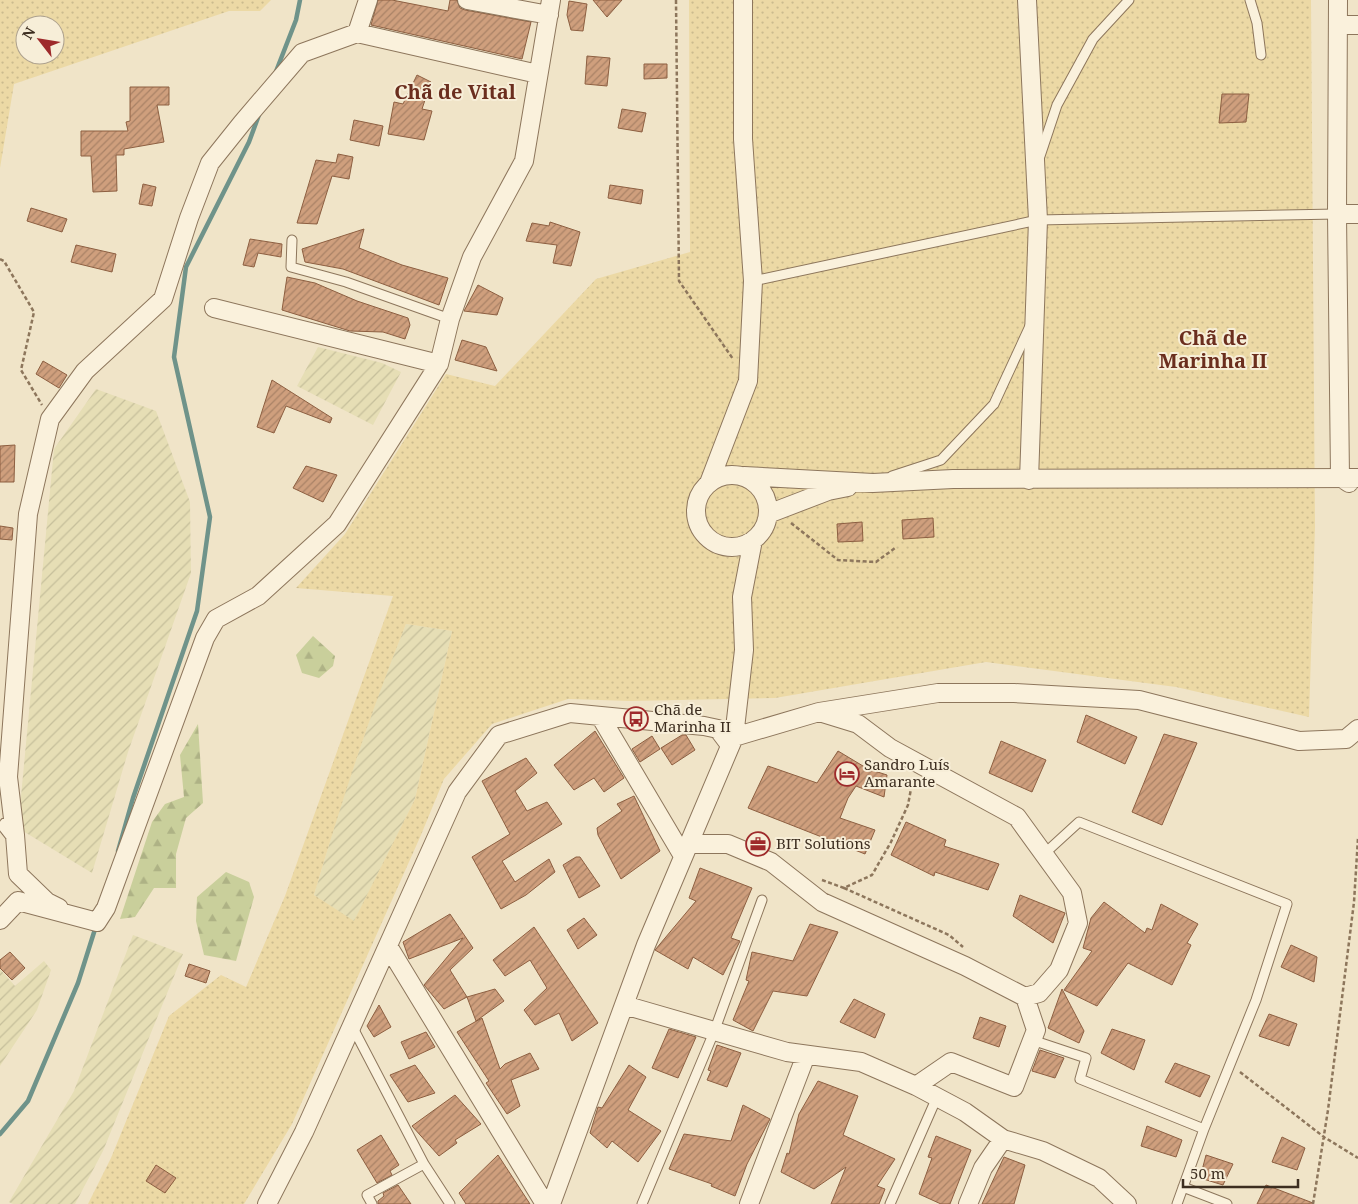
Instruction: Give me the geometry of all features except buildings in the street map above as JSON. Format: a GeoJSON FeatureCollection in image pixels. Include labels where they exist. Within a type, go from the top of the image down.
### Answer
{"type":"FeatureCollection","features":[{"type":"Feature","properties":{"kind":"street"},"geometry":{"type":"LineString","coordinates":[[357,33],[368,0]]}},
{"type":"Feature","properties":{"kind":"street"},"geometry":{"type":"LineString","coordinates":[[0,920],[18,901],[97,922],[106,908],[205,638],[216,619],[258,596],[336,524],[439,364],[450,318],[472,257],[524,161],[550,8],[467,0]]}},
{"type":"Feature","properties":{"kind":"street"},"geometry":{"type":"LineString","coordinates":[[743,0],[743,139],[753,281],[748,381],[709,483],[700,494],[696,507],[697,521],[704,533],[714,542],[727,547],[741,546],[753,540],[761,533],[772,513],[828,491],[873,483]]}},
{"type":"Feature","properties":{"kind":"street"},"geometry":{"type":"LineString","coordinates":[[1027,0],[1038,220],[1029,480]]}},
{"type":"Feature","properties":{"kind":"street"},"geometry":{"type":"LineString","coordinates":[[1338,0],[1336,214],[1340,477]]}},
{"type":"Feature","properties":{"kind":"street"},"geometry":{"type":"LineString","coordinates":[[1338,25],[1358,25]]}},
{"type":"Feature","properties":{"kind":"street"},"geometry":{"type":"LineString","coordinates":[[71,914],[47,902],[18,874],[8,777],[28,514],[50,419],[85,371],[164,299],[189,218],[210,162],[302,53],[357,33],[538,74]]}},
{"type":"Feature","properties":{"kind":"street"},"geometry":{"type":"LineString","coordinates":[[1336,214],[1358,214]]}},
{"type":"Feature","properties":{"kind":"street"},"geometry":{"type":"LineString","coordinates":[[214,308],[439,364]]}},
{"type":"Feature","properties":{"kind":"street"},"geometry":{"type":"LineString","coordinates":[[709,483],[720,477],[732,474],[873,483],[1358,478]]}},
{"type":"Feature","properties":{"kind":"street"},"geometry":{"type":"LineString","coordinates":[[744,476],[763,491],[772,513]]}},
{"type":"Feature","properties":{"kind":"street"},"geometry":{"type":"LineString","coordinates":[[1340,477],[1358,489]]}},
{"type":"Feature","properties":{"kind":"street"},"geometry":{"type":"LineString","coordinates":[[551,1204],[646,945],[732,741],[744,650],[742,597],[753,540]]}},
{"type":"Feature","properties":{"kind":"street"},"geometry":{"type":"LineString","coordinates":[[732,741],[819,712],[938,693],[1014,693],[1139,700],[1299,741],[1346,739],[1358,729]]}},
{"type":"Feature","properties":{"kind":"street"},"geometry":{"type":"LineString","coordinates":[[704,726],[737,711]]}},
{"type":"Feature","properties":{"kind":"street"},"geometry":{"type":"LineString","coordinates":[[685,850],[728,844],[771,862],[822,902],[965,966],[1025,997],[1039,993],[1059,970],[1078,923],[1072,892],[1017,817],[890,748],[858,724],[819,712]]}},
{"type":"Feature","properties":{"kind":"street"},"geometry":{"type":"LineString","coordinates":[[267,1204],[304,1132],[457,792],[499,735],[570,713],[704,726],[718,730],[732,741]]}},
{"type":"Feature","properties":{"kind":"street"},"geometry":{"type":"LineString","coordinates":[[600,716],[685,850]]}},
{"type":"Feature","properties":{"kind":"street"},"geometry":{"type":"LineString","coordinates":[[0,815],[14,836]]}},
{"type":"Feature","properties":{"kind":"street"},"geometry":{"type":"LineString","coordinates":[[388,946],[544,1204]]}},
{"type":"Feature","properties":{"kind":"street"},"geometry":{"type":"LineString","coordinates":[[916,1086],[951,1062],[1014,1087],[1036,1030],[1025,997]]}},
{"type":"Feature","properties":{"kind":"street"},"geometry":{"type":"LineString","coordinates":[[624,1005],[787,1052],[861,1062],[937,1097],[964,1112],[1003,1139],[1043,1151],[1099,1178],[1127,1204]]}},
{"type":"Feature","properties":{"kind":"street"},"geometry":{"type":"LineString","coordinates":[[749,1204],[806,1055]]}},
{"type":"Feature","properties":{"kind":"street"},"geometry":{"type":"LineString","coordinates":[[968,1204],[983,1168],[1003,1139]]}},
{"type":"Feature","properties":{"kind":"lane"},"geometry":{"type":"LineString","coordinates":[[1035,170],[1057,105],[1093,40],[1130,0]]}},
{"type":"Feature","properties":{"kind":"lane"},"geometry":{"type":"LineString","coordinates":[[1250,0],[1258,23],[1261,55]]}},
{"type":"Feature","properties":{"kind":"lane"},"geometry":{"type":"LineString","coordinates":[[753,281],[1038,220],[1336,214]]}},
{"type":"Feature","properties":{"kind":"lane"},"geometry":{"type":"LineString","coordinates":[[292,240],[291,267],[346,282],[450,318]]}},
{"type":"Feature","properties":{"kind":"lane"},"geometry":{"type":"LineString","coordinates":[[873,483],[941,460],[994,404],[1035,316]]}},
{"type":"Feature","properties":{"kind":"lane"},"geometry":{"type":"LineString","coordinates":[[1044,854],[1080,822],[1287,904],[1256,1000],[1204,1129],[1178,1204]]}},
{"type":"Feature","properties":{"kind":"lane"},"geometry":{"type":"LineString","coordinates":[[642,1204],[714,1032],[762,900]]}},
{"type":"Feature","properties":{"kind":"lane"},"geometry":{"type":"LineString","coordinates":[[352,1026],[424,1164],[450,1204]]}},
{"type":"Feature","properties":{"kind":"lane"},"geometry":{"type":"LineString","coordinates":[[1032,1040],[1086,1058],[1080,1079],[1204,1129]]}},
{"type":"Feature","properties":{"kind":"lane"},"geometry":{"type":"LineString","coordinates":[[890,1204],[937,1097]]}},
{"type":"Feature","properties":{"kind":"lane"},"geometry":{"type":"LineString","coordinates":[[372,1204],[366,1194],[424,1164]]}},
{"type":"Feature","properties":{"kind":"lane"},"geometry":{"type":"LineString","coordinates":[[1183,1187],[1227,1204]]}},
{"type":"Feature","properties":{"kind":"path"},"geometry":{"type":"LineString","coordinates":[[676,0],[679,281],[748,381]]}},
{"type":"Feature","properties":{"kind":"path"},"geometry":{"type":"LineString","coordinates":[[0,259],[4,261],[34,312],[21,370],[50,419]]}},
{"type":"Feature","properties":{"kind":"path"},"geometry":{"type":"LineString","coordinates":[[772,513],[838,560],[876,562],[895,548]]}},
{"type":"Feature","properties":{"kind":"path"},"geometry":{"type":"LineString","coordinates":[[817,878],[844,888],[872,875],[891,842],[908,805],[913,778],[908,757]]}},
{"type":"Feature","properties":{"kind":"path"},"geometry":{"type":"LineString","coordinates":[[1313,1204],[1324,1137],[1354,902],[1358,838]]}},
{"type":"Feature","properties":{"kind":"path"},"geometry":{"type":"LineString","coordinates":[[1230,1064],[1324,1137],[1358,1158]]}},
{"type":"Feature","properties":{"kind":"shaded area"},"geometry":{"type":"Polygon","coordinates":[[[318,347],[382,363],[401,372],[373,425],[297,386],[318,347]]]}},
{"type":"Feature","properties":{"kind":"shaded area"},"geometry":{"type":"Polygon","coordinates":[[[96,389],[156,411],[190,502],[191,573],[128,752],[92,873],[18,828],[54,449],[96,389]]]}},
{"type":"Feature","properties":{"kind":"shaded area"},"geometry":{"type":"Polygon","coordinates":[[[406,624],[452,631],[415,799],[354,922],[314,895],[343,797],[383,681],[406,624]]]}},
{"type":"Feature","properties":{"kind":"shaded area"},"geometry":{"type":"Polygon","coordinates":[[[133,935],[183,954],[103,1151],[75,1204],[13,1204],[9,1202],[74,1091],[133,935]]]}},
{"type":"Feature","properties":{"kind":"shaded area"},"geometry":{"type":"Polygon","coordinates":[[[44,961],[51,970],[37,1010],[0,1066],[0,969],[15,986],[44,961]]]}},
{"type":"Feature","properties":{"kind":"green space"},"geometry":{"type":"Polygon","coordinates":[[[313,636],[335,656],[333,666],[319,678],[302,673],[296,655],[313,636]]]}},
{"type":"Feature","properties":{"kind":"green space"},"geometry":{"type":"Polygon","coordinates":[[[198,724],[203,803],[186,818],[176,854],[176,888],[154,888],[135,917],[120,919],[152,822],[165,804],[184,797],[180,755],[198,724]]]}},
{"type":"Feature","properties":{"kind":"green space"},"geometry":{"type":"Polygon","coordinates":[[[226,872],[249,882],[254,897],[236,961],[204,955],[196,921],[197,897],[226,872]]]}},
{"type":"Feature","properties":{"kind":"sand"},"geometry":{"type":"Polygon","coordinates":[[[0,0],[271,0],[260,11],[229,11],[14,84],[0,168],[0,0]]]}},
{"type":"Feature","properties":{"kind":"sand"},"geometry":{"type":"Polygon","coordinates":[[[689,0],[1311,0],[1315,527],[1309,717],[1176,687],[986,662],[775,698],[630,701],[568,699],[492,724],[444,779],[421,835],[292,1124],[244,1204],[88,1204],[111,1158],[169,1016],[221,975],[246,987],[285,896],[393,596],[296,588],[345,534],[446,374],[495,386],[596,279],[690,252],[689,0]],[[406,624],[357,758],[314,895],[354,921],[415,799],[452,631],[406,624]]]}},
{"type":"Feature","properties":{"kind":"waterway"},"geometry":{"type":"LineString","coordinates":[[275,74],[296,20],[300,0]]}},
{"type":"Feature","properties":{"kind":"waterway"},"geometry":{"type":"LineString","coordinates":[[118,851],[133,798],[197,611],[210,517],[174,357],[186,267],[249,142],[260,112]]}},
{"type":"Feature","properties":{"kind":"waterway"},"geometry":{"type":"LineString","coordinates":[[0,1134],[28,1101],[78,983],[96,926]]}},
{"type":"Feature","properties":{"kind":"place","name":"Chã de Marinha II"},"geometry":{"type":"Point","coordinates":[636,719]}},
{"type":"Feature","properties":{"kind":"place","name":"Sandro Luís Amarante"},"geometry":{"type":"Point","coordinates":[847,774]}},
{"type":"Feature","properties":{"kind":"place","name":"BIT Solutions"},"geometry":{"type":"Point","coordinates":[758,844]}},
{"type":"Feature","properties":{"kind":"district","name":"Chã de Vital"},"geometry":{"type":"Point","coordinates":[455,92]}},
{"type":"Feature","properties":{"kind":"district","name":"Chã de Marinha II"},"geometry":{"type":"Point","coordinates":[1213,350]}}]}
